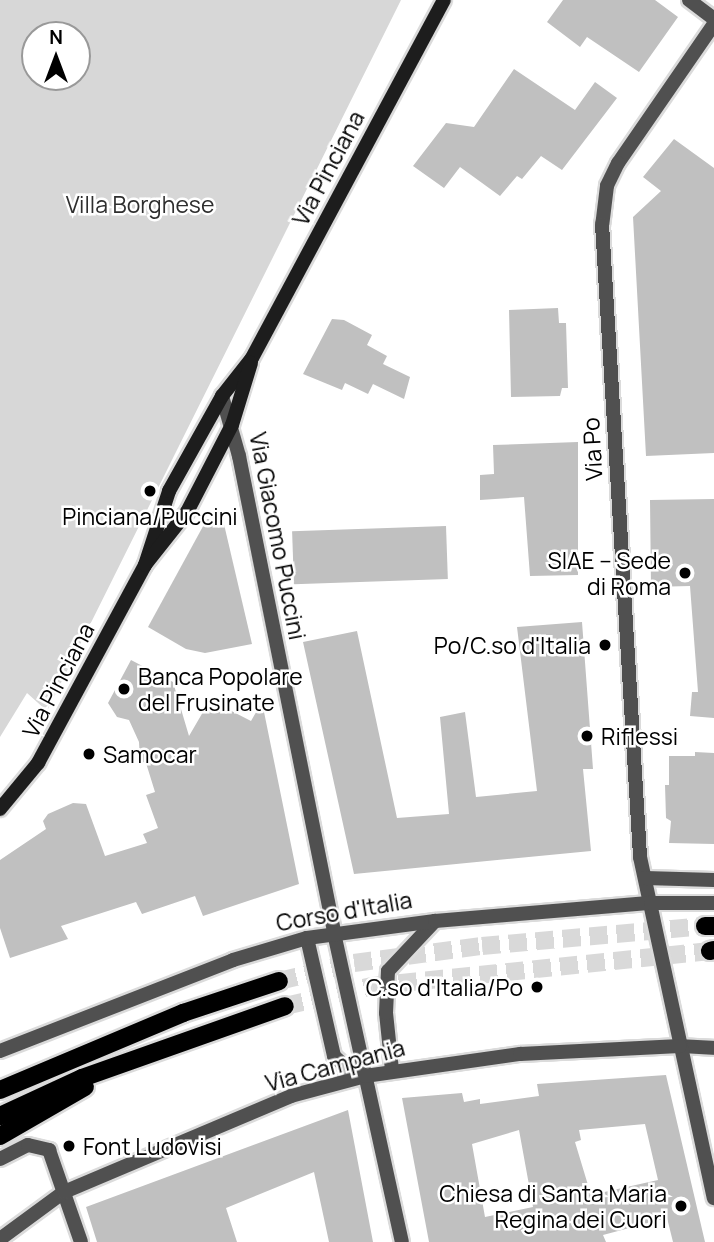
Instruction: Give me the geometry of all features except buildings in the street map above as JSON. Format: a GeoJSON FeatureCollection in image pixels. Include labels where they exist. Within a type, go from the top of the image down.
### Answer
{"type":"FeatureCollection","features":[{"type":"Feature","properties":{"kind":"main road","name":"Via Pinciana"},"geometry":{"type":"LineString","coordinates":[[0,809],[38,763],[145,565],[187,512],[232,425],[253,358],[444,0]]}},
{"type":"Feature","properties":{"kind":"main road","name":"Via Pinciana"},"geometry":{"type":"LineString","coordinates":[[145,565],[169,491],[222,396],[253,358]]}},
{"type":"Feature","properties":{"kind":"main road"},"geometry":{"type":"LineString","coordinates":[[0,1090],[183,1013],[279,981]]}},
{"type":"Feature","properties":{"kind":"main road"},"geometry":{"type":"LineString","coordinates":[[0,1115],[127,1062],[285,1006]]}},
{"type":"Feature","properties":{"kind":"main road"},"geometry":{"type":"LineString","coordinates":[[0,1136],[127,1062]]}},
{"type":"Feature","properties":{"kind":"main road"},"geometry":{"type":"LineString","coordinates":[[0,1084],[28,1076]]}},
{"type":"Feature","properties":{"kind":"street"},"geometry":{"type":"LineString","coordinates":[[689,0],[714,21]]}},
{"type":"Feature","properties":{"kind":"street","name":"Via Po"},"geometry":{"type":"LineString","coordinates":[[714,21],[624,152],[607,186],[603,211],[636,806],[645,878],[714,1198]]}},
{"type":"Feature","properties":{"kind":"street","name":"Via Giacomo Puccini"},"geometry":{"type":"LineString","coordinates":[[222,396],[232,425],[334,933],[402,1242]]}},
{"type":"Feature","properties":{"kind":"street"},"geometry":{"type":"LineString","coordinates":[[645,878],[714,880]]}},
{"type":"Feature","properties":{"kind":"street","name":"Corso d'Italia"},"geometry":{"type":"LineString","coordinates":[[0,1051],[233,960],[307,938],[435,921],[652,903],[714,903]]}},
{"type":"Feature","properties":{"kind":"street"},"geometry":{"type":"LineString","coordinates":[[392,1070],[386,1013],[388,971],[435,921]]}},
{"type":"Feature","properties":{"kind":"street"},"geometry":{"type":"LineString","coordinates":[[307,938],[334,1056],[365,1076]]}},
{"type":"Feature","properties":{"kind":"street","name":"Via Campania"},"geometry":{"type":"LineString","coordinates":[[0,1239],[64,1192],[291,1096],[365,1076],[392,1070],[520,1054],[680,1046],[714,1048]]}},
{"type":"Feature","properties":{"kind":"street"},"geometry":{"type":"LineString","coordinates":[[0,1159],[23,1146],[42,1146],[54,1157],[81,1242]]}},
{"type":"Feature","properties":{"kind":"green space","name":"Villa Borghese"},"geometry":{"type":"Polygon","coordinates":[[[0,0],[401,0],[47,711],[27,693],[0,737],[0,0]]]}},
{"type":"Feature","properties":{"kind":"tunnel"},"geometry":{"type":"LineString","coordinates":[[279,981],[354,963],[482,946],[705,926]]}},
{"type":"Feature","properties":{"kind":"tunnel"},"geometry":{"type":"LineString","coordinates":[[285,1006],[372,986],[710,951]]}},
{"type":"Feature","properties":{"kind":"place","name":"Pinciana/Puccini"},"geometry":{"type":"Point","coordinates":[150,491]}},
{"type":"Feature","properties":{"kind":"place","name":"SIAE – Sede di Roma"},"geometry":{"type":"Point","coordinates":[685,573]}},
{"type":"Feature","properties":{"kind":"place","name":"Po/C.so d'Italia"},"geometry":{"type":"Point","coordinates":[605,645]}},
{"type":"Feature","properties":{"kind":"place","name":"Banca Popolare del Frusinate"},"geometry":{"type":"Point","coordinates":[124,689]}},
{"type":"Feature","properties":{"kind":"place","name":"Riflessi"},"geometry":{"type":"Point","coordinates":[587,736]}},
{"type":"Feature","properties":{"kind":"place","name":"Samocar"},"geometry":{"type":"Point","coordinates":[89,754]}},
{"type":"Feature","properties":{"kind":"place","name":"C.so d'Italia/Po"},"geometry":{"type":"Point","coordinates":[537,987]}},
{"type":"Feature","properties":{"kind":"place","name":"Font Ludovisi"},"geometry":{"type":"Point","coordinates":[69,1146]}},
{"type":"Feature","properties":{"kind":"place","name":"Chiesa di Santa Maria Regina dei Cuori"},"geometry":{"type":"Point","coordinates":[681,1206]}}]}
